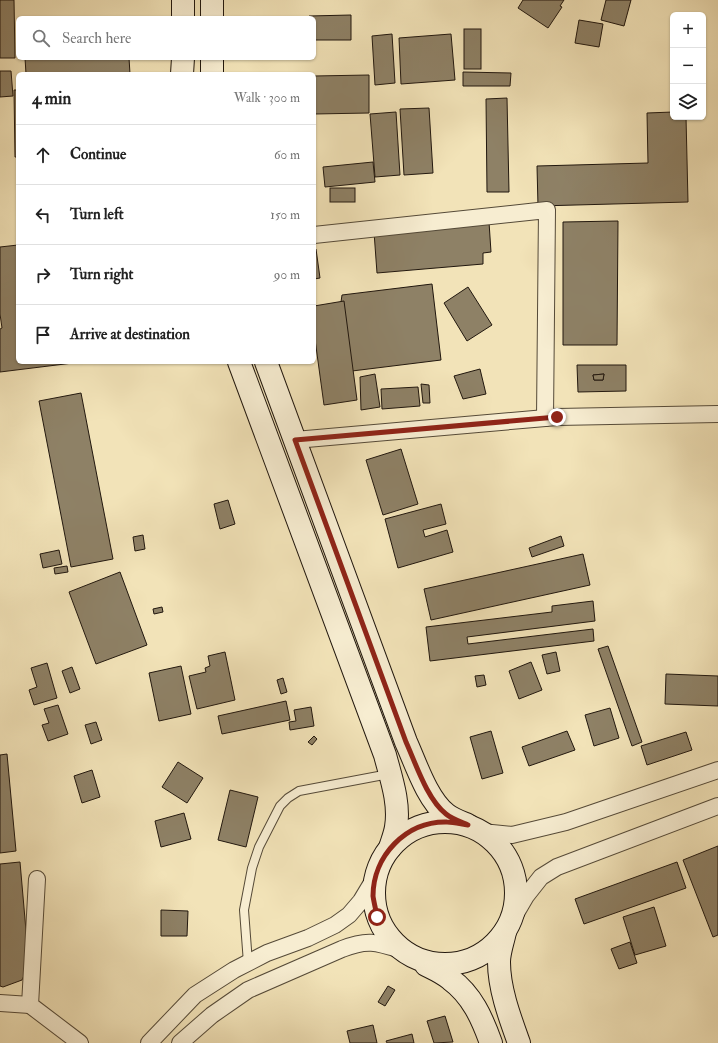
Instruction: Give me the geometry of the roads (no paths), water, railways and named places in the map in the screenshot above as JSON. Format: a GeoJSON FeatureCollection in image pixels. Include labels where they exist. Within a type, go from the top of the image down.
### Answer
{"type":"FeatureCollection","features":[{"type":"Feature","properties":{"kind":"main road"},"geometry":{"type":"LineString","coordinates":[[183,0],[183,16]]}},
{"type":"Feature","properties":{"kind":"main road"},"geometry":{"type":"LineString","coordinates":[[212,0],[212,16]]}},
{"type":"Feature","properties":{"kind":"main road"},"geometry":{"type":"LineString","coordinates":[[182,60],[182,72]]}},
{"type":"Feature","properties":{"kind":"main road"},"geometry":{"type":"LineString","coordinates":[[212,60],[212,72]]}},
{"type":"Feature","properties":{"kind":"main road"},"geometry":{"type":"LineString","coordinates":[[240,364],[382,748],[390,774],[397,810],[396,827],[390,848]]}},
{"type":"Feature","properties":{"kind":"main road"},"geometry":{"type":"LineString","coordinates":[[267,364],[406,742],[418,770],[436,803],[446,814],[475,828],[501,848],[513,870],[517,895],[501,948],[499,962],[506,1003],[519,1043]]}},
{"type":"Feature","properties":{"kind":"main road"},"geometry":{"type":"LineString","coordinates":[[475,828],[447,822],[425,824],[406,834],[390,848],[381,861],[376,876],[373,896],[377,917],[386,936],[408,954],[450,978],[460,988],[478,1010],[491,1043]]}},
{"type":"Feature","properties":{"kind":"main road"},"geometry":{"type":"LineString","coordinates":[[408,954],[434,964],[455,964],[468,961],[474,959],[492,947],[508,926]]}},
{"type":"Feature","properties":{"kind":"street"},"geometry":{"type":"LineString","coordinates":[[316,235],[547,210],[545,418]]}},
{"type":"Feature","properties":{"kind":"street"},"geometry":{"type":"LineString","coordinates":[[295,440],[545,418],[718,414]]}},
{"type":"Feature","properties":{"kind":"street"},"geometry":{"type":"LineString","coordinates":[[475,828],[512,835],[566,822],[718,770]]}},
{"type":"Feature","properties":{"kind":"street"},"geometry":{"type":"LineString","coordinates":[[508,926],[526,896],[541,877],[557,867],[718,806]]}},
{"type":"Feature","properties":{"kind":"street"},"geometry":{"type":"LineString","coordinates":[[149,1043],[195,995],[234,970],[267,953],[308,938],[335,925],[349,915],[361,901],[376,876]]}},
{"type":"Feature","properties":{"kind":"street"},"geometry":{"type":"LineString","coordinates":[[30,1005],[37,879]]}},
{"type":"Feature","properties":{"kind":"street"},"geometry":{"type":"LineString","coordinates":[[180,1043],[212,1015],[248,990],[353,944],[366,942],[379,943],[408,954]]}},
{"type":"Feature","properties":{"kind":"street"},"geometry":{"type":"LineString","coordinates":[[0,1003],[30,1005],[80,1043]]}},
{"type":"Feature","properties":{"kind":"lane"},"geometry":{"type":"LineString","coordinates":[[248,963],[244,910],[252,868],[259,847],[280,806],[288,798],[299,791],[390,774]]}}]}
